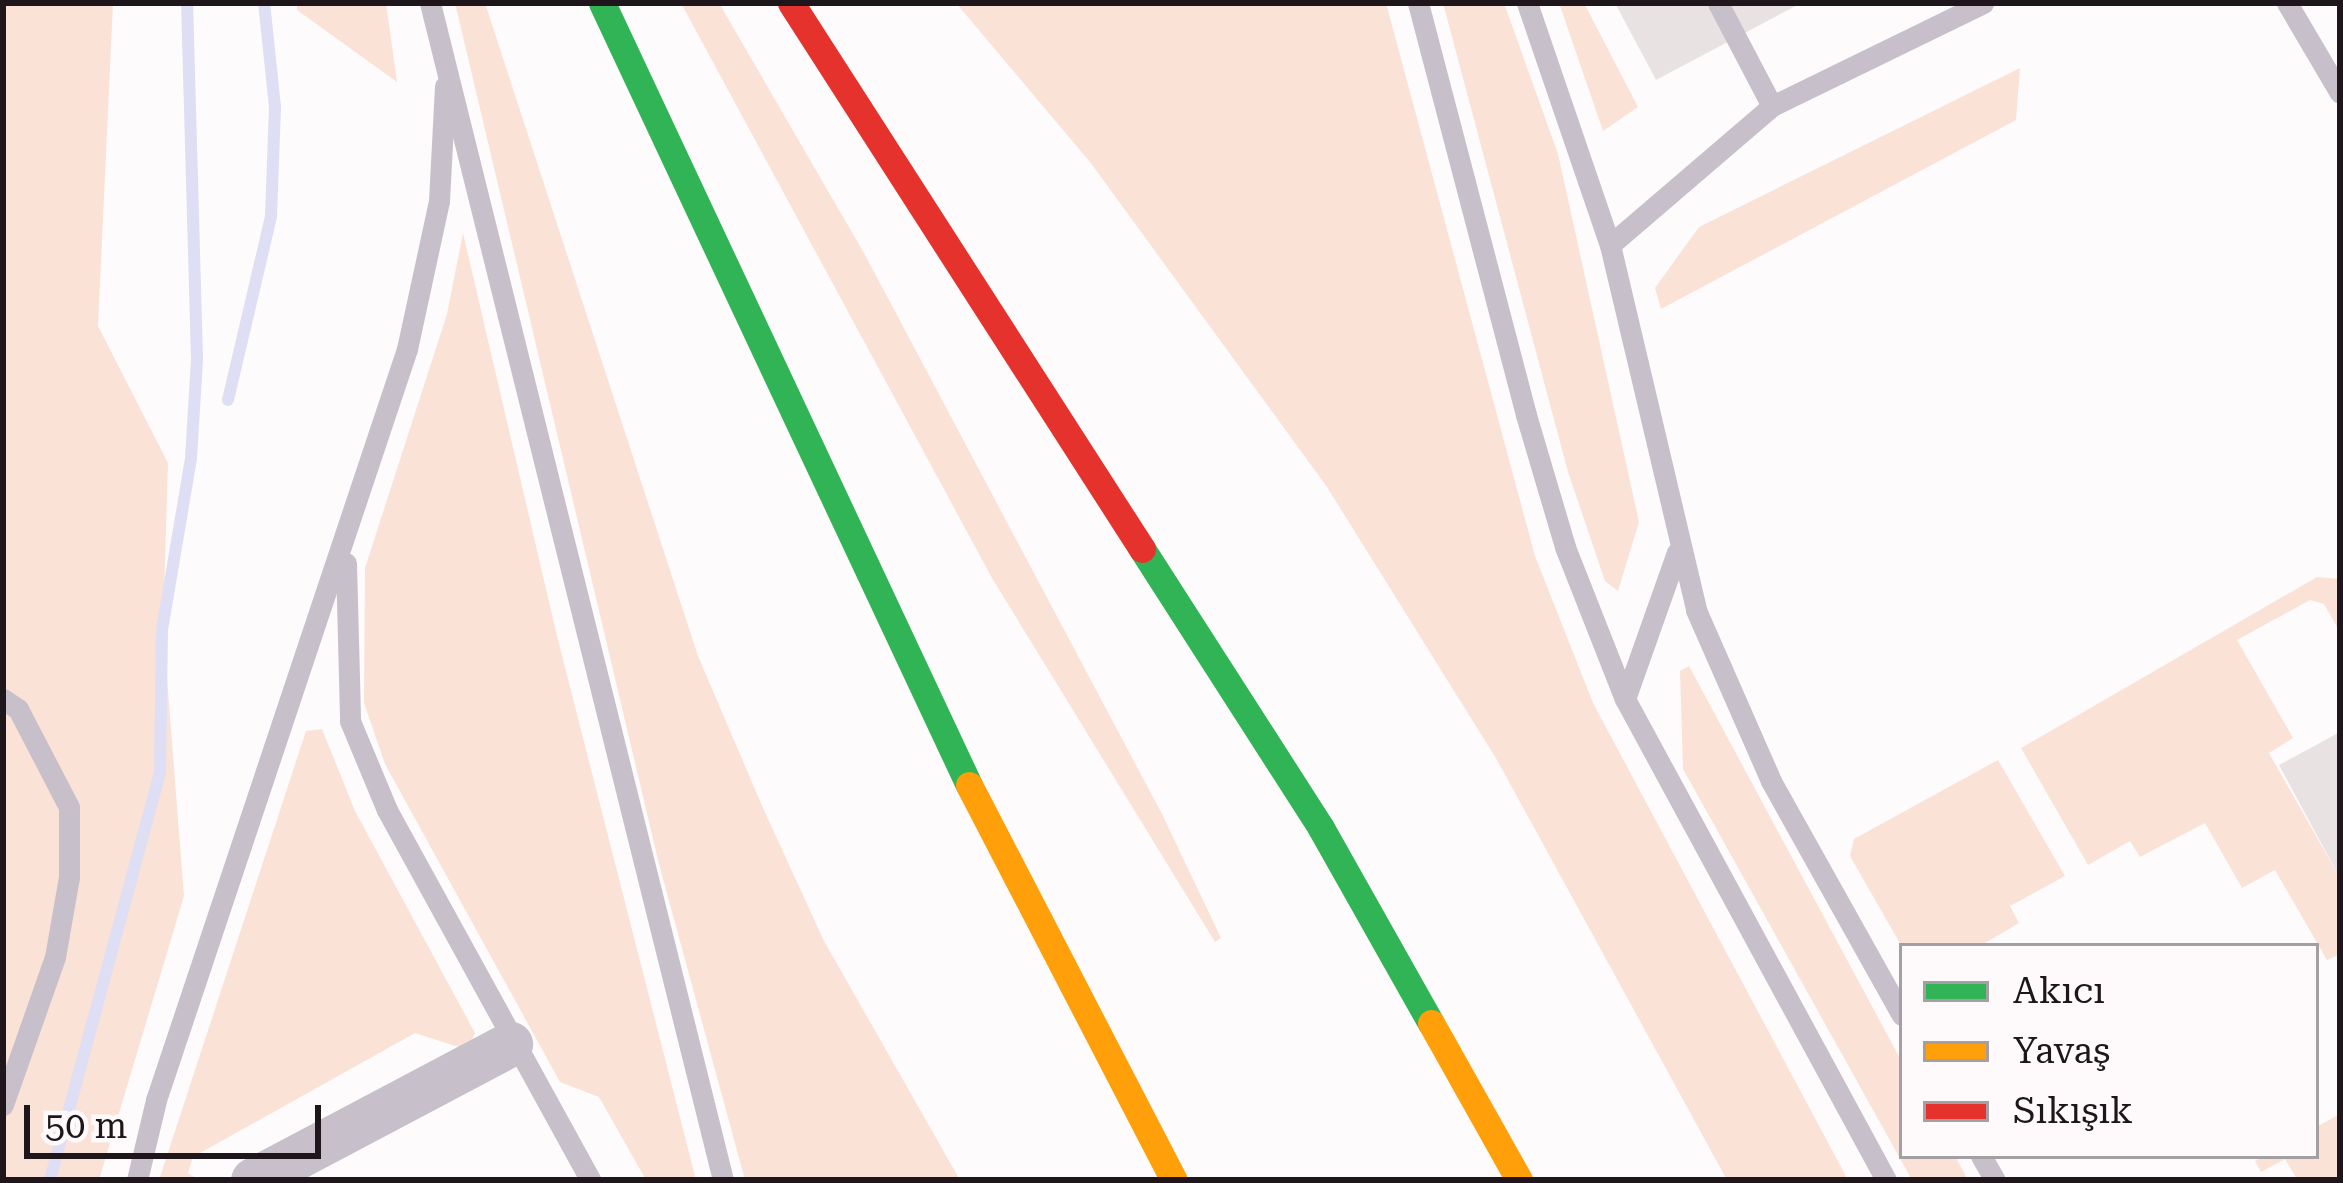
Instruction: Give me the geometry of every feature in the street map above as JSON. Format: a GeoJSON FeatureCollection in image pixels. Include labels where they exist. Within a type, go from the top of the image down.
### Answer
{"type":"FeatureCollection","features":[{"type":"Feature","properties":{"kind":"highway"},"geometry":{"type":"LineString","coordinates":[[602,3],[957,761],[1174,1180]]}},
{"type":"Feature","properties":{"kind":"highway"},"geometry":{"type":"LineString","coordinates":[[791,3],[1321,828],[1520,1180]]}},
{"type":"Feature","properties":{"kind":"street"},"geometry":{"type":"LineString","coordinates":[[253,1180],[510,1044]]}},
{"type":"Feature","properties":{"kind":"lane"},"geometry":{"type":"LineString","coordinates":[[430,3],[723,1180]]}},
{"type":"Feature","properties":{"kind":"lane"},"geometry":{"type":"LineString","coordinates":[[1418,3],[1545,481],[1625,699],[1886,1180]]}},
{"type":"Feature","properties":{"kind":"lane"},"geometry":{"type":"LineString","coordinates":[[1527,3],[1610,245],[1677,552],[1771,782],[1899,1010]]}},
{"type":"Feature","properties":{"kind":"lane"},"geometry":{"type":"LineString","coordinates":[[1718,3],[1772,106]]}},
{"type":"Feature","properties":{"kind":"lane"},"geometry":{"type":"LineString","coordinates":[[1610,245],[1772,106],[1983,3]]}},
{"type":"Feature","properties":{"kind":"lane"},"geometry":{"type":"LineString","coordinates":[[2287,3],[2340,93]]}},
{"type":"Feature","properties":{"kind":"lane"},"geometry":{"type":"LineString","coordinates":[[137,1180],[156,1100],[420,302],[439,201],[446,73]]}},
{"type":"Feature","properties":{"kind":"lane"},"geometry":{"type":"LineString","coordinates":[[348,526],[343,625],[350,721],[387,810],[510,1044],[590,1180]]}},
{"type":"Feature","properties":{"kind":"lane"},"geometry":{"type":"LineString","coordinates":[[1625,699],[1677,552]]}},
{"type":"Feature","properties":{"kind":"lane"},"geometry":{"type":"LineString","coordinates":[[3,699],[18,709],[52,766],[69,807],[69,830],[55,958],[3,1105]]}},
{"type":"Feature","properties":{"kind":"shaded area"},"geometry":{"type":"Polygon","coordinates":[[[113,3],[98,326],[168,463],[163,627],[184,896],[99,1180],[3,1180],[3,6],[113,3]]]}},
{"type":"Feature","properties":{"kind":"shaded area"},"geometry":{"type":"Polygon","coordinates":[[[297,3],[386,3],[397,82],[297,10],[297,3]]]}},
{"type":"Feature","properties":{"kind":"shaded area"},"geometry":{"type":"Polygon","coordinates":[[[455,3],[485,3],[698,656],[763,808],[824,941],[960,1180],[745,1180],[659,864],[455,3]]]}},
{"type":"Feature","properties":{"kind":"shaded area"},"geometry":{"type":"Polygon","coordinates":[[[681,3],[719,3],[864,253],[1162,814],[1221,938],[1215,942],[992,578],[681,3]]]}},
{"type":"Feature","properties":{"kind":"shaded area"},"geometry":{"type":"Polygon","coordinates":[[[956,3],[1386,3],[1535,556],[1593,703],[1848,1180],[1727,1180],[1497,760],[1327,487],[1090,162],[956,3]]]}},
{"type":"Feature","properties":{"kind":"shaded area"},"geometry":{"type":"Polygon","coordinates":[[[1443,3],[1504,3],[1558,154],[1639,522],[1618,591],[1605,581],[1568,472],[1443,3]]]}},
{"type":"Feature","properties":{"kind":"shaded area"},"geometry":{"type":"Polygon","coordinates":[[[1559,3],[1584,3],[1638,107],[1603,131],[1559,3]]]}},
{"type":"Feature","properties":{"kind":"shaded area"},"geometry":{"type":"Polygon","coordinates":[[[2020,68],[2016,120],[1661,309],[1655,288],[1699,227],[2020,68]]]}},
{"type":"Feature","properties":{"kind":"shaded area"},"geometry":{"type":"Polygon","coordinates":[[[463,233],[557,636],[696,1180],[646,1180],[599,1097],[560,1082],[385,764],[364,703],[365,568],[447,314],[463,233]]]}},
{"type":"Feature","properties":{"kind":"shaded area"},"geometry":{"type":"Polygon","coordinates":[[[2317,577],[2340,579],[2340,632],[2324,604],[2310,600],[2237,640],[2293,738],[2269,753],[2340,878],[2340,954],[2327,960],[2275,870],[2242,888],[2205,823],[2140,857],[2130,841],[2088,865],[2021,748],[2317,577]]]}},
{"type":"Feature","properties":{"kind":"shaded area"},"geometry":{"type":"Polygon","coordinates":[[[1689,666],[1899,1056],[1899,1157],[1683,769],[1680,671],[1689,666]]]}},
{"type":"Feature","properties":{"kind":"shaded area"},"geometry":{"type":"Polygon","coordinates":[[[322,729],[355,811],[475,1033],[468,1050],[415,1033],[193,1157],[188,1173],[198,1180],[159,1180],[306,731],[322,729]]]}},
{"type":"Feature","properties":{"kind":"shaded area"},"geometry":{"type":"Polygon","coordinates":[[[1998,760],[2065,876],[2010,906],[2019,923],[1985,943],[1900,943],[1850,856],[1854,839],[1998,760]]]}},
{"type":"Feature","properties":{"kind":"shaded area"},"geometry":{"type":"Polygon","coordinates":[[[2340,1114],[2340,1180],[2297,1179],[2285,1159],[2319,1159],[2319,1125],[2340,1114]]]}},
{"type":"Feature","properties":{"kind":"shaded area"},"geometry":{"type":"Polygon","coordinates":[[[1900,1159],[1957,1159],[1968,1180],[1912,1180],[1900,1159]]]}},
{"type":"Feature","properties":{"kind":"shaded area"},"geometry":{"type":"Polygon","coordinates":[[[2259,1159],[2285,1159],[2261,1172],[2255,1161],[2259,1159]]]}},
{"type":"Feature","properties":{"kind":"building"},"geometry":{"type":"Polygon","coordinates":[[[1615,3],[1801,3],[1656,80],[1615,3]]]}},
{"type":"Feature","properties":{"kind":"building"},"geometry":{"type":"Polygon","coordinates":[[[2340,732],[2340,878],[2279,765],[2340,732]]]}},
{"type":"Feature","properties":{"kind":"waterway"},"geometry":{"type":"LineString","coordinates":[[50,1180],[160,773],[162,630],[191,458],[197,359],[187,3]]}},
{"type":"Feature","properties":{"kind":"waterway"},"geometry":{"type":"LineString","coordinates":[[228,400],[271,216],[275,107],[264,3]]}},
{"type":"Feature","properties":{"kind":"traffic: fast"},"geometry":{"type":"LineString","coordinates":[[602,3],[969,785]]}},
{"type":"Feature","properties":{"kind":"traffic: fast"},"geometry":{"type":"LineString","coordinates":[[1142,549],[1321,828],[1431,1023]]}},
{"type":"Feature","properties":{"kind":"traffic: slow"},"geometry":{"type":"LineString","coordinates":[[969,785],[1174,1180]]}},
{"type":"Feature","properties":{"kind":"traffic: slow"},"geometry":{"type":"LineString","coordinates":[[1431,1023],[1519,1180]]}},
{"type":"Feature","properties":{"kind":"traffic: jam"},"geometry":{"type":"LineString","coordinates":[[791,3],[1142,549]]}}]}
